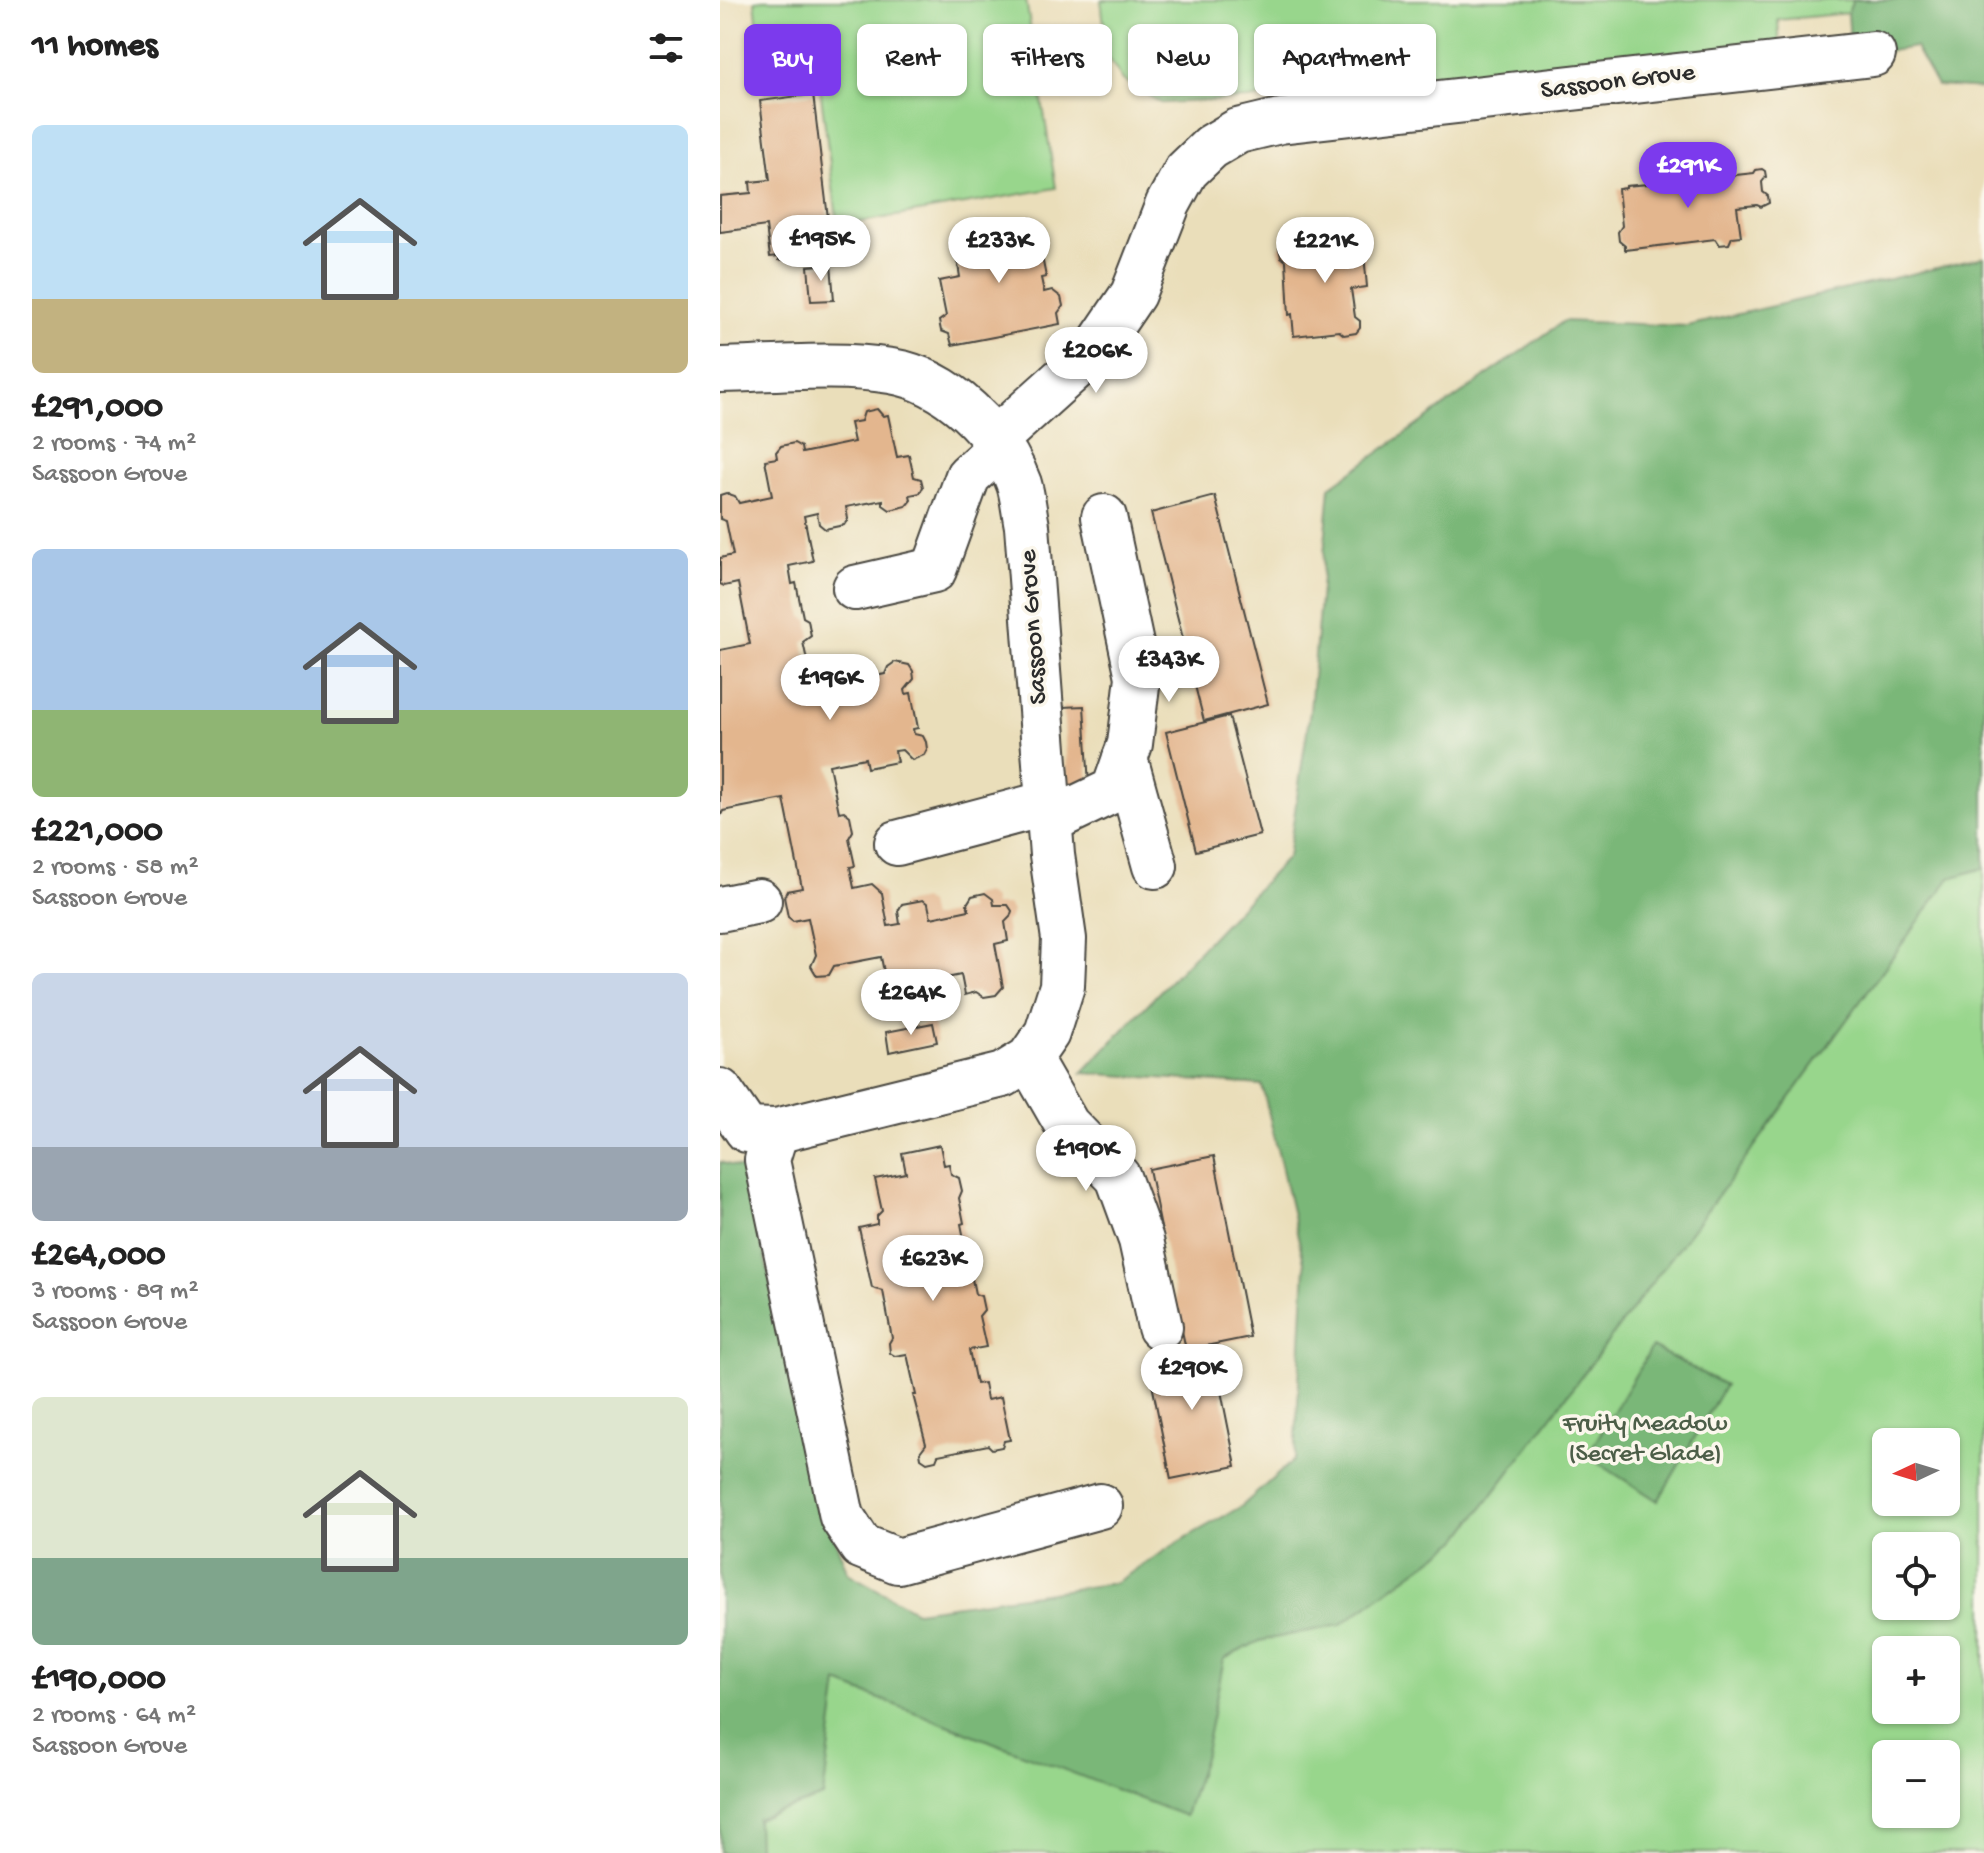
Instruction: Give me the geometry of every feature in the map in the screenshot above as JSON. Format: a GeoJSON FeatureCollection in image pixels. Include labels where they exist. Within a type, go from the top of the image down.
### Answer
{"type":"FeatureCollection","features":[{"type":"Feature","properties":{"kind":"street","name":"Sassoon Grove"},"geometry":{"type":"LineString","coordinates":[[997,444],[1095,350],[1133,294],[1168,204],[1186,171],[1211,147],[1238,131],[1280,121],[1873,54]]}},
{"type":"Feature","properties":{"kind":"street","name":"Sassoon Grove"},"geometry":{"type":"LineString","coordinates":[[720,370],[837,367],[893,371],[933,386],[968,410],[997,444],[1019,485],[1027,526],[1049,812],[1064,939],[1062,986],[1047,1033],[1029,1059]]}},
{"type":"Feature","properties":{"kind":"street"},"geometry":{"type":"LineString","coordinates":[[855,588],[934,570],[968,476],[997,444]]}},
{"type":"Feature","properties":{"kind":"street"},"geometry":{"type":"LineString","coordinates":[[897,843],[1049,812],[1114,790],[1130,744],[1138,677],[1104,517]]}},
{"type":"Feature","properties":{"kind":"street"},"geometry":{"type":"LineString","coordinates":[[1125,758],[1155,866]]}},
{"type":"Feature","properties":{"kind":"street"},"geometry":{"type":"LineString","coordinates":[[720,1091],[747,1130],[776,1131],[1003,1075],[1029,1059],[1067,1125],[1118,1177],[1141,1240],[1160,1327]]}},
{"type":"Feature","properties":{"kind":"street"},"geometry":{"type":"LineString","coordinates":[[776,1131],[767,1160],[842,1517],[861,1546],[898,1561],[1100,1506]]}},
{"type":"Feature","properties":{"kind":"green space"},"geometry":{"type":"Polygon","coordinates":[[[1026,0],[1030,24],[983,24],[983,96],[1041,96],[1056,188],[838,226],[821,96],[841,96],[841,24],[758,24],[755,1],[1026,0]]]}},
{"type":"Feature","properties":{"kind":"green space"},"geometry":{"type":"Polygon","coordinates":[[[1101,0],[1853,0],[1848,13],[1778,20],[1780,50],[1436,90],[1436,24],[1254,24],[1254,96],[1268,96],[1161,103],[1149,96],[1238,96],[1238,24],[1128,24],[1128,83],[1112,63],[1112,24],[1104,24],[1101,0]]]}},
{"type":"Feature","properties":{"kind":"green space"},"geometry":{"type":"Polygon","coordinates":[[[1853,0],[1984,0],[1984,89],[1937,86],[1915,47],[1851,57],[1848,13],[1853,0]]]}},
{"type":"Feature","properties":{"kind":"green space"},"geometry":{"type":"Polygon","coordinates":[[[1299,96],[1385,96],[1308,105],[1299,96]]]}},
{"type":"Feature","properties":{"kind":"green space"},"geometry":{"type":"Polygon","coordinates":[[[1984,257],[1984,868],[1950,878],[1744,1161],[1458,1540],[1340,1625],[1259,1641],[1224,1659],[1204,1758],[1185,1816],[838,1683],[823,1797],[757,1819],[758,1853],[720,1853],[720,1162],[744,1169],[824,1511],[848,1573],[916,1611],[1115,1583],[1242,1506],[1295,1459],[1305,1266],[1262,1085],[1082,1073],[1288,857],[1310,711],[1330,487],[1564,321],[1687,326],[1984,257]]]}},
{"type":"Feature","properties":{"kind":"green space"},"geometry":{"type":"Polygon","coordinates":[[[1984,850],[1984,1853],[720,1853],[720,1661],[1145,1607],[1968,855],[1984,850]]]}},
{"type":"Feature","properties":{"kind":"green space","name":"Fruity Meadow (Secret Glade)"},"geometry":{"type":"Polygon","coordinates":[[[1652,1347],[1725,1385],[1658,1501],[1587,1456],[1652,1347]]]}},
{"type":"Feature","properties":{"kind":"building"},"geometry":{"type":"Polygon","coordinates":[[[813,96],[828,218],[801,221],[805,257],[779,260],[779,256],[770,257],[766,226],[720,232],[720,196],[751,193],[750,182],[770,180],[760,101],[813,96]]]}},
{"type":"Feature","properties":{"kind":"building"},"geometry":{"type":"Polygon","coordinates":[[[1762,169],[1766,177],[1762,182],[1763,192],[1768,196],[1769,203],[1761,207],[1737,207],[1741,236],[1732,237],[1729,244],[1719,245],[1715,239],[1625,250],[1619,241],[1618,232],[1622,226],[1618,189],[1693,180],[1696,172],[1705,171],[1710,175],[1718,174],[1718,177],[1754,173],[1762,169]]]}},
{"type":"Feature","properties":{"kind":"building"},"geometry":{"type":"Polygon","coordinates":[[[1030,218],[1033,229],[1043,232],[1045,244],[1041,252],[1046,277],[1041,278],[1044,292],[1052,290],[1061,297],[1063,306],[1058,313],[1060,324],[952,345],[949,334],[941,331],[939,321],[946,316],[939,281],[960,277],[957,258],[965,251],[961,231],[1030,218]]]}},
{"type":"Feature","properties":{"kind":"building"},"geometry":{"type":"Polygon","coordinates":[[[1361,236],[1367,241],[1368,249],[1364,254],[1367,287],[1351,289],[1360,328],[1356,333],[1344,335],[1339,331],[1294,336],[1292,314],[1289,315],[1286,261],[1281,257],[1279,248],[1314,245],[1327,240],[1330,243],[1353,241],[1361,236]]]}},
{"type":"Feature","properties":{"kind":"building"},"geometry":{"type":"Polygon","coordinates":[[[831,264],[834,300],[811,301],[808,266],[831,264]]]}},
{"type":"Feature","properties":{"kind":"building"},"geometry":{"type":"Polygon","coordinates":[[[877,409],[883,416],[888,415],[897,457],[909,455],[914,477],[921,479],[923,487],[920,493],[910,495],[911,500],[906,506],[890,510],[883,505],[883,500],[846,507],[848,519],[844,525],[825,529],[819,524],[817,513],[804,516],[813,561],[789,566],[792,584],[796,583],[803,617],[808,620],[811,636],[803,642],[813,688],[885,674],[895,662],[909,665],[913,671],[914,679],[905,690],[906,694],[911,693],[918,728],[913,729],[914,734],[923,736],[926,742],[924,755],[912,760],[902,750],[895,751],[897,762],[867,768],[865,758],[829,765],[839,812],[844,811],[850,816],[853,831],[849,838],[855,866],[850,867],[854,888],[872,884],[882,893],[888,926],[900,924],[898,911],[902,904],[923,900],[928,904],[931,918],[969,910],[967,904],[972,896],[985,893],[993,899],[994,905],[1008,905],[1012,911],[1005,922],[1008,941],[995,944],[1003,987],[996,995],[984,997],[976,992],[965,995],[961,975],[904,987],[898,997],[890,998],[884,991],[886,982],[881,957],[834,966],[829,975],[817,976],[811,966],[816,955],[808,918],[793,921],[788,917],[784,897],[787,891],[802,888],[784,799],[723,811],[720,817],[720,650],[750,644],[738,583],[720,584],[720,558],[733,555],[726,521],[720,519],[720,495],[735,496],[739,503],[772,496],[765,460],[777,458],[776,452],[781,446],[794,443],[801,447],[802,453],[854,442],[850,423],[861,421],[864,412],[877,409]]]}},
{"type":"Feature","properties":{"kind":"building"},"geometry":{"type":"Polygon","coordinates":[[[1215,496],[1268,704],[1204,721],[1151,513],[1215,496]]]}},
{"type":"Feature","properties":{"kind":"building"},"geometry":{"type":"Polygon","coordinates":[[[1084,706],[1089,785],[1068,787],[1063,707],[1084,706]]]}},
{"type":"Feature","properties":{"kind":"building"},"geometry":{"type":"Polygon","coordinates":[[[1229,716],[1260,835],[1196,851],[1166,732],[1229,716]]]}},
{"type":"Feature","properties":{"kind":"building"},"geometry":{"type":"Polygon","coordinates":[[[933,1023],[937,1042],[889,1052],[886,1032],[933,1023]]]}},
{"type":"Feature","properties":{"kind":"building"},"geometry":{"type":"Polygon","coordinates":[[[940,1145],[944,1165],[949,1164],[951,1174],[959,1178],[964,1223],[961,1224],[975,1294],[981,1296],[984,1310],[979,1316],[986,1347],[969,1350],[976,1384],[984,1383],[987,1400],[1001,1397],[1010,1440],[1004,1441],[1002,1447],[992,1449],[988,1445],[938,1455],[936,1460],[927,1462],[921,1458],[920,1452],[926,1444],[913,1395],[916,1395],[907,1354],[895,1356],[890,1353],[892,1338],[883,1291],[872,1288],[859,1228],[877,1224],[877,1216],[882,1211],[875,1179],[906,1173],[902,1153],[940,1145]]]}},
{"type":"Feature","properties":{"kind":"building"},"geometry":{"type":"Polygon","coordinates":[[[1214,1156],[1250,1337],[1186,1350],[1149,1169],[1214,1156]]]}},
{"type":"Feature","properties":{"kind":"building"},"geometry":{"type":"Polygon","coordinates":[[[1212,1346],[1236,1466],[1171,1479],[1147,1359],[1212,1346]]]}}]}
